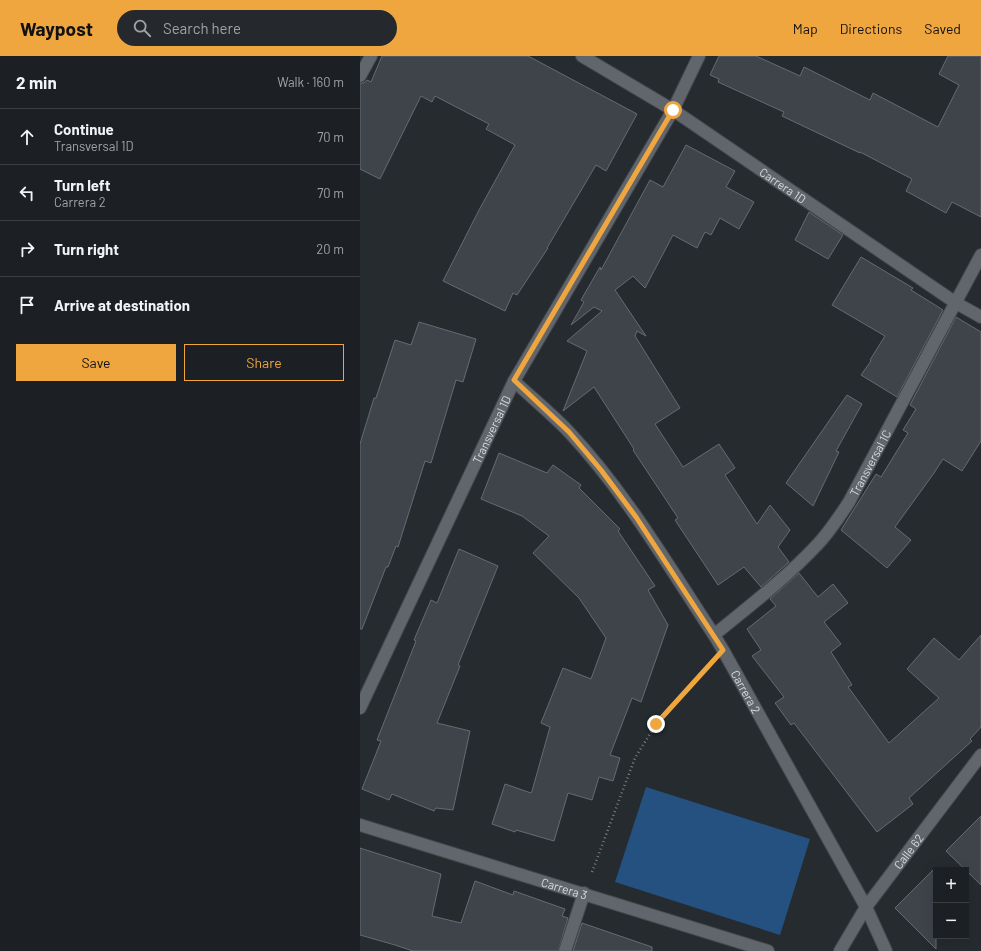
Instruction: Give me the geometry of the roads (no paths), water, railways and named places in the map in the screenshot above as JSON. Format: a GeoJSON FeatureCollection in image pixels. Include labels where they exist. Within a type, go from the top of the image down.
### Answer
{"type":"FeatureCollection","features":[{"type":"Feature","properties":{"kind":"street"},"geometry":{"type":"LineString","coordinates":[[360,76],[371,56]]}},
{"type":"Feature","properties":{"kind":"street","name":"Carrera 1D"},"geometry":{"type":"LineString","coordinates":[[582,56],[673,110],[956,303],[981,317]]}},
{"type":"Feature","properties":{"kind":"street","name":"Transversal 1D"},"geometry":{"type":"LineString","coordinates":[[360,708],[514,380],[673,110],[699,56]]}},
{"type":"Feature","properties":{"kind":"street","name":"Transversal 1C"},"geometry":{"type":"LineString","coordinates":[[714,635],[798,564],[817,546],[832,527],[849,502],[981,255]]}},
{"type":"Feature","properties":{"kind":"street","name":"Carrera 2"},"geometry":{"type":"LineString","coordinates":[[514,380],[569,432],[601,470],[636,517],[714,635],[866,907],[886,951]]}},
{"type":"Feature","properties":{"kind":"street","name":"Calle 62"},"geometry":{"type":"LineString","coordinates":[[840,951],[866,907],[981,755]]}},
{"type":"Feature","properties":{"kind":"street","name":"Carrera 3"},"geometry":{"type":"LineString","coordinates":[[360,825],[768,951]]}},
{"type":"Feature","properties":{"kind":"street"},"geometry":{"type":"LineString","coordinates":[[565,951],[584,893]]}}]}
